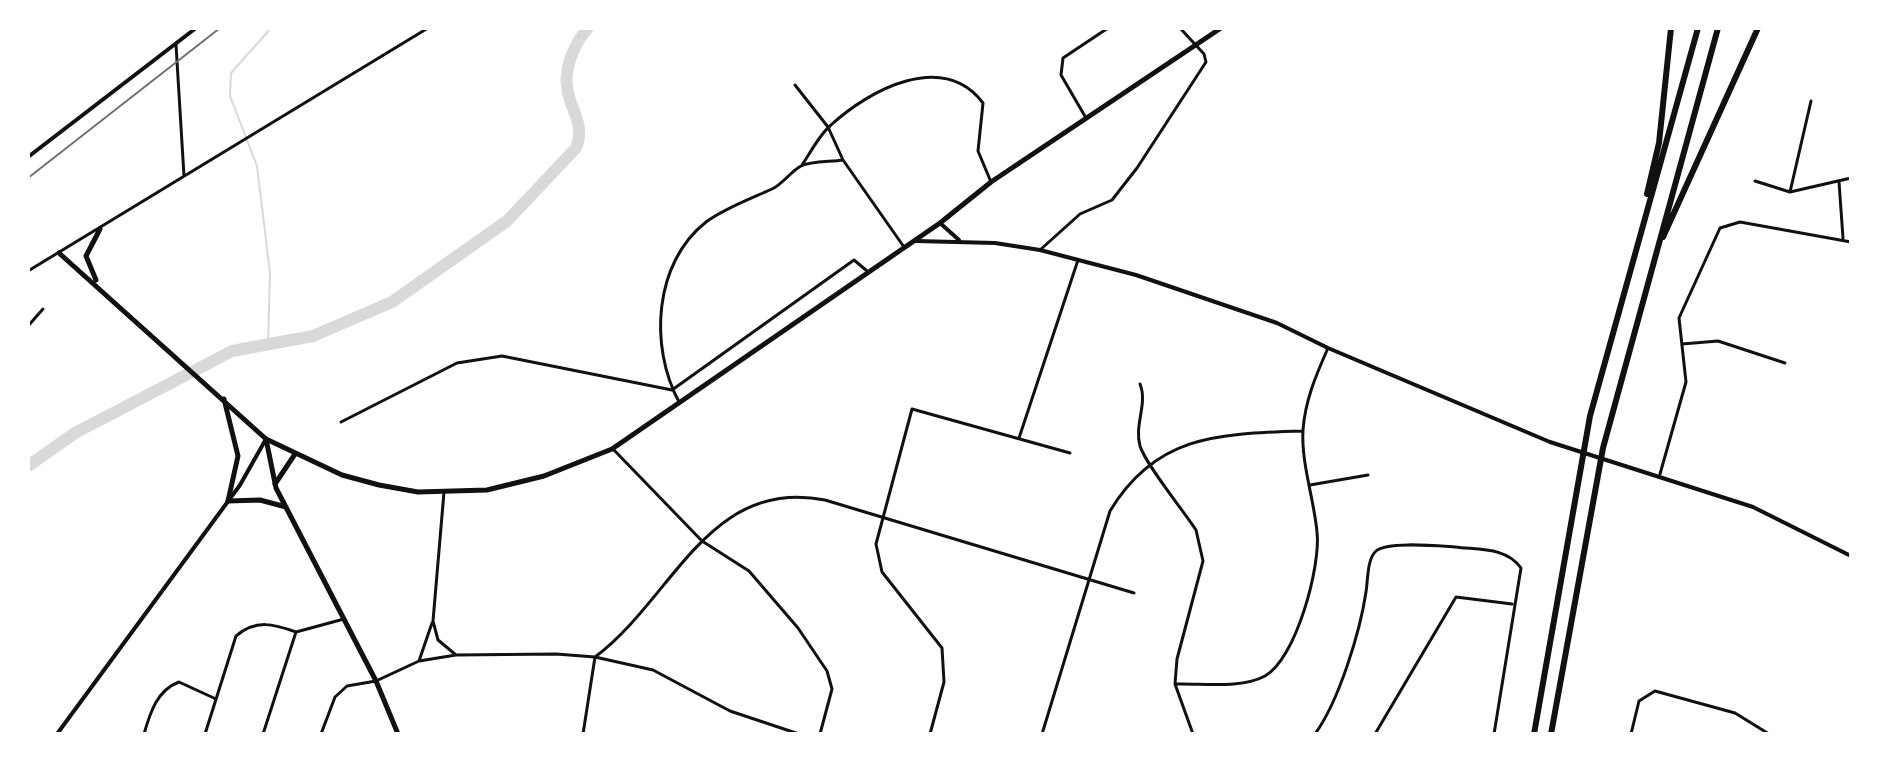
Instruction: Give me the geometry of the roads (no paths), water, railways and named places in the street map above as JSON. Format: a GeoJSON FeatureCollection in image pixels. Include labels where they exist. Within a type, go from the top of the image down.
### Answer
{"type":"FeatureCollection","features":[{"type":"Feature","properties":{"kind":"highway"},"geometry":{"type":"LineString","coordinates":[[1632,263],[1659,143],[1671,28]]}},
{"type":"Feature","properties":{"kind":"highway"},"geometry":{"type":"LineString","coordinates":[[1534,734],[1590,416],[1698,28]]}},
{"type":"Feature","properties":{"kind":"highway"},"geometry":{"type":"LineString","coordinates":[[1551,734],[1603,448],[1718,28]]}},
{"type":"Feature","properties":{"kind":"highway"},"geometry":{"type":"LineString","coordinates":[[1655,255],[1758,28]]}},
{"type":"Feature","properties":{"kind":"main road"},"geometry":{"type":"LineString","coordinates":[[59,253],[266,439],[295,454],[342,475],[418,492],[514,485],[612,449],[940,223],[991,182],[1221,28]]}},
{"type":"Feature","properties":{"kind":"main road"},"geometry":{"type":"LineString","coordinates":[[100,229],[86,256],[90,272],[101,288]]}},
{"type":"Feature","properties":{"kind":"main road"},"geometry":{"type":"LineString","coordinates":[[223,399],[238,456],[228,501],[260,500],[286,507]]}},
{"type":"Feature","properties":{"kind":"main road"},"geometry":{"type":"LineString","coordinates":[[266,439],[275,484],[376,681],[397,733]]}},
{"type":"Feature","properties":{"kind":"main road"},"geometry":{"type":"LineString","coordinates":[[275,484],[295,454]]}},
{"type":"Feature","properties":{"kind":"street"},"geometry":{"type":"LineString","coordinates":[[28,157],[196,28]]}},
{"type":"Feature","properties":{"kind":"street"},"geometry":{"type":"LineString","coordinates":[[28,271],[428,28]]}},
{"type":"Feature","properties":{"kind":"street"},"geometry":{"type":"LineString","coordinates":[[1086,118],[1061,75],[1063,58],[1108,28]]}},
{"type":"Feature","properties":{"kind":"street"},"geometry":{"type":"LineString","coordinates":[[1040,250],[1080,214],[1112,200],[1137,168],[1206,62],[1204,54],[1180,28]]}},
{"type":"Feature","properties":{"kind":"street"},"geometry":{"type":"LineString","coordinates":[[176,45],[184,176]]}},
{"type":"Feature","properties":{"kind":"street"},"geometry":{"type":"LineString","coordinates":[[679,402],[672,390],[661,329],[661,307],[668,273],[685,245],[706,223],[778,186],[802,165],[828,127],[876,91],[921,78],[960,82],[973,89],[983,103],[978,151],[991,182]]}},
{"type":"Feature","properties":{"kind":"street"},"geometry":{"type":"LineString","coordinates":[[795,85],[828,127],[843,160],[904,247]]}},
{"type":"Feature","properties":{"kind":"street"},"geometry":{"type":"LineString","coordinates":[[1790,192],[1811,101]]}},
{"type":"Feature","properties":{"kind":"street"},"geometry":{"type":"LineString","coordinates":[[802,165],[843,160]]}},
{"type":"Feature","properties":{"kind":"street"},"geometry":{"type":"LineString","coordinates":[[1755,181],[1790,192],[1851,178]]}},
{"type":"Feature","properties":{"kind":"street"},"geometry":{"type":"LineString","coordinates":[[1839,182],[1843,239]]}},
{"type":"Feature","properties":{"kind":"street"},"geometry":{"type":"LineString","coordinates":[[1660,474],[1686,382],[1679,318],[1720,228],[1740,222],[1851,242]]}},
{"type":"Feature","properties":{"kind":"street"},"geometry":{"type":"LineString","coordinates":[[940,223],[961,242]]}},
{"type":"Feature","properties":{"kind":"street"},"geometry":{"type":"LineString","coordinates":[[913,241],[1040,250],[1078,259],[1277,323],[1328,348],[1550,442],[1660,474],[1753,507],[1851,556]]}},
{"type":"Feature","properties":{"kind":"street"},"geometry":{"type":"LineString","coordinates":[[1019,438],[1078,259]]}},
{"type":"Feature","properties":{"kind":"street"},"geometry":{"type":"LineString","coordinates":[[341,422],[457,363],[502,356],[672,390],[854,260],[869,273]]}},
{"type":"Feature","properties":{"kind":"street"},"geometry":{"type":"LineString","coordinates":[[28,326],[43,309]]}},
{"type":"Feature","properties":{"kind":"street"},"geometry":{"type":"LineString","coordinates":[[1682,344],[1718,341],[1785,363]]}},
{"type":"Feature","properties":{"kind":"street"},"geometry":{"type":"LineString","coordinates":[[1175,684],[1244,682],[1263,677],[1281,665],[1291,647],[1316,563],[1318,535],[1303,431],[1311,388],[1328,348]]}},
{"type":"Feature","properties":{"kind":"street"},"geometry":{"type":"LineString","coordinates":[[1140,384],[1144,396],[1138,420],[1140,447],[1196,530],[1202,545],[1203,561],[1177,659],[1175,684],[1193,734]]}},
{"type":"Feature","properties":{"kind":"street"},"geometry":{"type":"LineString","coordinates":[[930,734],[944,682],[942,648],[882,572],[876,544],[912,409],[1070,453]]}},
{"type":"Feature","properties":{"kind":"street"},"geometry":{"type":"LineString","coordinates":[[1042,734],[1110,511],[1125,487],[1184,444],[1220,434],[1303,431]]}},
{"type":"Feature","properties":{"kind":"street"},"geometry":{"type":"LineString","coordinates":[[57,734],[228,501],[266,439]]}},
{"type":"Feature","properties":{"kind":"street"},"geometry":{"type":"LineString","coordinates":[[612,449],[702,541],[749,571],[798,628],[827,671],[832,689],[820,734]]}},
{"type":"Feature","properties":{"kind":"street"},"geometry":{"type":"LineString","coordinates":[[1310,485],[1368,475]]}},
{"type":"Feature","properties":{"kind":"street"},"geometry":{"type":"LineString","coordinates":[[419,661],[433,621],[444,491]]}},
{"type":"Feature","properties":{"kind":"street"},"geometry":{"type":"LineString","coordinates":[[583,734],[595,657],[621,637],[702,541],[740,509],[776,496],[798,495],[1134,593]]}},
{"type":"Feature","properties":{"kind":"street"},"geometry":{"type":"LineString","coordinates":[[1315,734],[1327,717],[1362,623],[1372,557],[1376,551],[1430,545],[1498,552],[1513,557],[1521,568],[1494,734]]}},
{"type":"Feature","properties":{"kind":"street"},"geometry":{"type":"LineString","coordinates":[[1375,734],[1456,597],[1513,604]]}},
{"type":"Feature","properties":{"kind":"street"},"geometry":{"type":"LineString","coordinates":[[205,734],[236,636],[245,629],[268,622],[296,632],[344,619]]}},
{"type":"Feature","properties":{"kind":"street"},"geometry":{"type":"LineString","coordinates":[[433,621],[438,640],[456,655]]}},
{"type":"Feature","properties":{"kind":"street"},"geometry":{"type":"LineString","coordinates":[[263,734],[296,632]]}},
{"type":"Feature","properties":{"kind":"street"},"geometry":{"type":"LineString","coordinates":[[321,734],[335,697],[347,686],[376,681],[419,661],[456,655],[595,657],[653,670],[730,711],[799,734]]}},
{"type":"Feature","properties":{"kind":"street"},"geometry":{"type":"LineString","coordinates":[[144,734],[151,710],[167,686],[179,682],[216,699]]}},
{"type":"Feature","properties":{"kind":"street"},"geometry":{"type":"LineString","coordinates":[[1631,734],[1639,701],[1655,691],[1735,713],[1769,734]]}},
{"type":"Feature","properties":{"kind":"waterway"},"geometry":{"type":"LineString","coordinates":[[268,344],[270,273],[257,166],[230,96],[231,73],[271,28]]}},
{"type":"Feature","properties":{"kind":"waterway"},"geometry":{"type":"LineString","coordinates":[[28,466],[75,433],[232,351],[313,336],[392,302],[507,221],[576,148],[579,131],[569,96],[567,72],[575,48],[588,28]]}},
{"type":"Feature","properties":{"kind":"railway"},"geometry":{"type":"LineString","coordinates":[[28,178],[220,28]]}}]}
